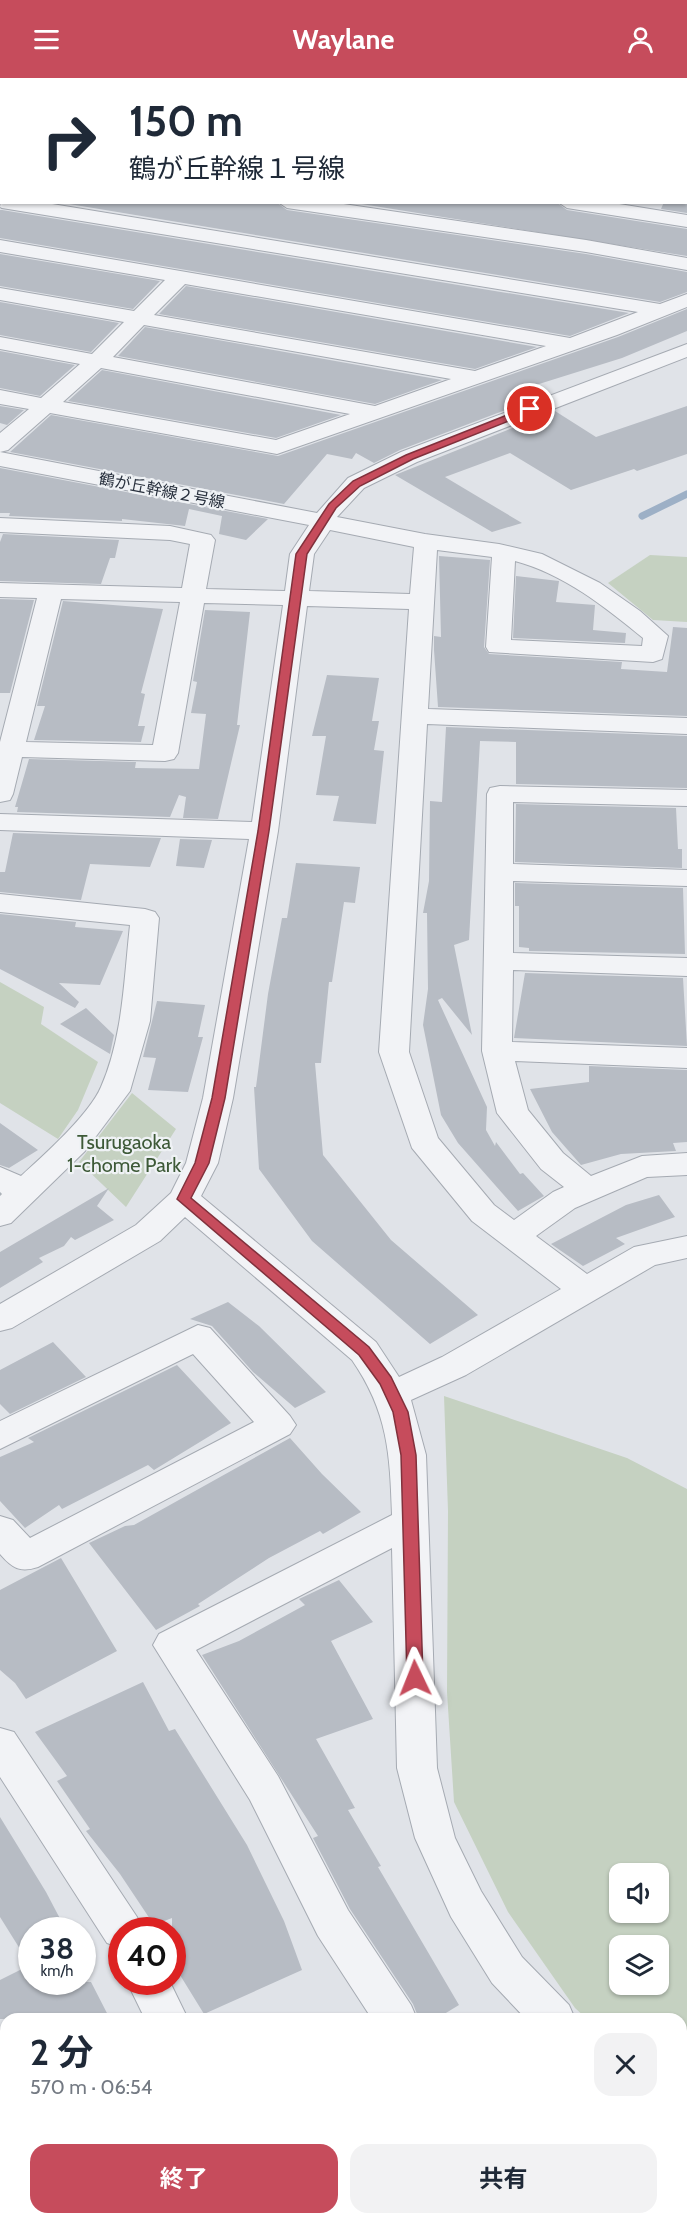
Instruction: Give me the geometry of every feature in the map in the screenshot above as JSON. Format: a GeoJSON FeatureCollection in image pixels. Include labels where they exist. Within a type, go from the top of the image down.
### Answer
{"type":"FeatureCollection","features":[{"type":"Feature","properties":{"kind":"street"},"geometry":{"type":"LineString","coordinates":[[26,204],[76,208],[355,259],[661,310]]}},
{"type":"Feature","properties":{"kind":"street"},"geometry":{"type":"LineString","coordinates":[[299,204],[586,246],[687,264]]}},
{"type":"Feature","properties":{"kind":"street"},"geometry":{"type":"LineString","coordinates":[[318,300],[401,204]]}},
{"type":"Feature","properties":{"kind":"street"},"geometry":{"type":"LineString","coordinates":[[580,204],[687,221]]}},
{"type":"Feature","properties":{"kind":"street"},"geometry":{"type":"LineString","coordinates":[[28,251],[76,208]]}},
{"type":"Feature","properties":{"kind":"street"},"geometry":{"type":"LineString","coordinates":[[0,246],[573,344]]}},
{"type":"Feature","properties":{"kind":"street"},"geometry":{"type":"LineString","coordinates":[[0,445],[98,360],[180,277]]}},
{"type":"Feature","properties":{"kind":"street"},"geometry":{"type":"LineString","coordinates":[[0,294],[479,378]]}},
{"type":"Feature","properties":{"kind":"street"},"geometry":{"type":"LineString","coordinates":[[0,398],[277,447],[479,378],[687,300]]}},
{"type":"Feature","properties":{"kind":"street"},"geometry":{"type":"LineString","coordinates":[[0,343],[376,413]]}},
{"type":"Feature","properties":{"kind":"street"},"geometry":{"type":"LineString","coordinates":[[0,1319],[148,1233],[184,1199],[202,1163],[218,1098],[264,831],[302,554],[333,506],[356,483],[409,457],[687,350]]}},
{"type":"Feature","properties":{"kind":"street","name":"鶴が丘幹線２号線"},"geometry":{"type":"LineString","coordinates":[[0,459],[426,542],[504,554],[550,565],[578,581],[656,636],[652,654],[498,647],[504,554]]}},
{"type":"Feature","properties":{"kind":"street"},"geometry":{"type":"LineString","coordinates":[[0,525],[170,533],[202,540],[165,753],[11,749]]}},
{"type":"Feature","properties":{"kind":"street"},"geometry":{"type":"LineString","coordinates":[[426,542],[413,716],[394,1052],[423,1142],[483,1214],[585,1290]]}},
{"type":"Feature","properties":{"kind":"street"},"geometry":{"type":"LineString","coordinates":[[0,590],[421,602]]}},
{"type":"Feature","properties":{"kind":"street"},"geometry":{"type":"LineString","coordinates":[[0,794],[51,591]]}},
{"type":"Feature","properties":{"kind":"street"},"geometry":{"type":"LineString","coordinates":[[413,716],[687,726]]}},
{"type":"Feature","properties":{"kind":"street"},"geometry":{"type":"LineString","coordinates":[[588,1190],[552,1161],[513,1113],[497,1052],[500,794],[687,798]]}},
{"type":"Feature","properties":{"kind":"street"},"geometry":{"type":"LineString","coordinates":[[0,822],[264,831]]}},
{"type":"Feature","properties":{"kind":"street"},"geometry":{"type":"LineString","coordinates":[[498,872],[687,878]]}},
{"type":"Feature","properties":{"kind":"street"},"geometry":{"type":"LineString","coordinates":[[0,903],[145,918],[135,1021],[115,1091],[74,1144],[13,1186],[0,1215]]}},
{"type":"Feature","properties":{"kind":"street"},"geometry":{"type":"LineString","coordinates":[[497,961],[687,967]]}},
{"type":"Feature","properties":{"kind":"street"},"geometry":{"type":"LineString","coordinates":[[497,1052],[687,1058]]}},
{"type":"Feature","properties":{"kind":"street"},"geometry":{"type":"LineString","coordinates":[[513,1237],[564,1200],[642,1167],[687,1164]]}},
{"type":"Feature","properties":{"kind":"street"},"geometry":{"type":"LineString","coordinates":[[184,1199],[364,1351],[386,1381],[392,1394],[400,1412],[408,1455],[417,1768],[435,1838],[466,1904],[507,1970],[548,2013]]}},
{"type":"Feature","properties":{"kind":"street"},"geometry":{"type":"LineString","coordinates":[[392,1394],[454,1365],[646,1255],[687,1247]]}},
{"type":"Feature","properties":{"kind":"street"},"geometry":{"type":"LineString","coordinates":[[0,1436],[198,1337],[278,1425],[25,1557],[0,1530]]}},
{"type":"Feature","properties":{"kind":"street"},"geometry":{"type":"LineString","coordinates":[[392,2013],[333,1923],[264,1788],[172,1645],[410,1522]]}},
{"type":"Feature","properties":{"kind":"street"},"geometry":{"type":"LineString","coordinates":[[0,1744],[113,1917]]}},
{"type":"Feature","properties":{"kind":"street"},"geometry":{"type":"LineString","coordinates":[[155,1995],[164,2013]]}},
{"type":"Feature","properties":{"kind":"green space"},"geometry":{"type":"Polygon","coordinates":[[[650,555],[687,557],[687,622],[653,620],[608,583],[650,555]]]}},
{"type":"Feature","properties":{"kind":"green space","name":"Tsurugaoka 1-chome Park"},"geometry":{"type":"Polygon","coordinates":[[[0,982],[44,1007],[41,1024],[98,1062],[78,1110],[58,1139],[0,1103],[0,982]]]}},
{"type":"Feature","properties":{"kind":"green space","name":"Tsurugaoka 1-chome Park"},"geometry":{"type":"Polygon","coordinates":[[[132,1093],[176,1129],[126,1207],[79,1162],[132,1093]]]}},
{"type":"Feature","properties":{"kind":"green space"},"geometry":{"type":"Polygon","coordinates":[[[444,1396],[627,1458],[687,1489],[687,2013],[580,2013],[508,1912],[454,1802],[447,1692],[448,1511],[444,1396]]]}},
{"type":"Feature","properties":{"kind":"building"},"geometry":{"type":"Polygon","coordinates":[[[69,204],[279,204],[287,210],[586,254],[687,272],[687,292],[660,302],[69,204]]]}},
{"type":"Feature","properties":{"kind":"building"},"geometry":{"type":"Polygon","coordinates":[[[362,204],[559,204],[567,210],[687,229],[687,256],[362,204]]]}},
{"type":"Feature","properties":{"kind":"building"},"geometry":{"type":"Polygon","coordinates":[[[663,204],[687,204],[687,213],[661,209],[663,204]]]}},
{"type":"Feature","properties":{"kind":"building"},"geometry":{"type":"Polygon","coordinates":[[[0,210],[629,313],[570,336],[0,238],[0,210]]]}},
{"type":"Feature","properties":{"kind":"building"},"geometry":{"type":"Polygon","coordinates":[[[0,254],[160,281],[133,309],[0,286],[0,254]]]}},
{"type":"Feature","properties":{"kind":"building"},"geometry":{"type":"Polygon","coordinates":[[[186,286],[537,347],[475,369],[159,314],[186,286]]]}},
{"type":"Feature","properties":{"kind":"building"},"geometry":{"type":"Polygon","coordinates":[[[0,302],[119,323],[91,352],[0,335],[0,302]]]}},
{"type":"Feature","properties":{"kind":"building"},"geometry":{"type":"Polygon","coordinates":[[[687,309],[687,331],[622,358],[523,389],[537,398],[400,450],[374,463],[356,453],[352,459],[327,454],[284,504],[10,452],[51,415],[278,456],[618,337],[687,309]]]}},
{"type":"Feature","properties":{"kind":"building"},"geometry":{"type":"Polygon","coordinates":[[[145,327],[442,380],[375,404],[118,356],[145,327]]]}},
{"type":"Feature","properties":{"kind":"building"},"geometry":{"type":"Polygon","coordinates":[[[0,351],[75,365],[40,396],[0,388],[0,351]]]}},
{"type":"Feature","properties":{"kind":"building"},"geometry":{"type":"Polygon","coordinates":[[[102,370],[341,415],[276,438],[68,401],[102,370]]]}},
{"type":"Feature","properties":{"kind":"building"},"geometry":{"type":"Polygon","coordinates":[[[0,406],[24,410],[7,425],[0,423],[0,406]]]}},
{"type":"Feature","properties":{"kind":"building"},"geometry":{"type":"Polygon","coordinates":[[[687,406],[687,454],[637,471],[634,469],[571,490],[510,453],[445,477],[522,523],[492,532],[395,475],[555,411],[596,437],[687,406]]]}},
{"type":"Feature","properties":{"kind":"building"},"geometry":{"type":"Polygon","coordinates":[[[0,468],[268,519],[246,540],[219,534],[222,516],[189,509],[185,526],[122,519],[122,521],[9,516],[10,513],[0,513],[0,468]]]}},
{"type":"Feature","properties":{"kind":"building"},"geometry":{"type":"Polygon","coordinates":[[[3,534],[119,540],[115,558],[110,558],[101,584],[0,581],[0,542],[3,534]]]}},
{"type":"Feature","properties":{"kind":"building"},"geometry":{"type":"Polygon","coordinates":[[[439,556],[490,560],[484,647],[489,654],[622,662],[621,669],[667,672],[673,627],[687,628],[687,716],[438,707],[434,636],[441,637],[439,556]]]}},
{"type":"Feature","properties":{"kind":"building"},"geometry":{"type":"Polygon","coordinates":[[[516,576],[559,581],[556,602],[595,605],[593,630],[626,633],[625,643],[513,638],[516,576]]]}},
{"type":"Feature","properties":{"kind":"building"},"geometry":{"type":"Polygon","coordinates":[[[0,599],[34,600],[10,693],[0,693],[0,599]]]}},
{"type":"Feature","properties":{"kind":"building"},"geometry":{"type":"Polygon","coordinates":[[[63,601],[163,609],[141,693],[145,694],[138,726],[145,726],[141,742],[34,740],[45,706],[37,706],[63,601]]]}},
{"type":"Feature","properties":{"kind":"building"},"geometry":{"type":"Polygon","coordinates":[[[205,610],[250,612],[237,725],[240,725],[218,819],[183,818],[186,797],[179,795],[170,817],[17,812],[18,807],[15,807],[29,759],[136,762],[135,768],[199,769],[206,714],[191,713],[197,682],[193,681],[205,610]]]}},
{"type":"Feature","properties":{"kind":"building"},"geometry":{"type":"Polygon","coordinates":[[[327,675],[379,678],[372,721],[379,721],[374,750],[384,751],[376,824],[333,821],[339,796],[316,795],[326,736],[312,736],[327,675]]]}},
{"type":"Feature","properties":{"kind":"building"},"geometry":{"type":"Polygon","coordinates":[[[446,727],[687,736],[687,788],[516,784],[516,742],[480,741],[469,940],[454,945],[472,1035],[442,998],[438,1000],[487,1107],[486,1130],[495,1146],[496,1142],[520,1174],[523,1173],[544,1196],[518,1211],[458,1143],[441,1115],[423,1025],[428,989],[427,913],[423,913],[429,881],[430,801],[442,802],[446,727]]]}},
{"type":"Feature","properties":{"kind":"building"},"geometry":{"type":"Polygon","coordinates":[[[516,804],[676,808],[678,849],[682,849],[682,868],[515,862],[516,804]]]}},
{"type":"Feature","properties":{"kind":"building"},"geometry":{"type":"Polygon","coordinates":[[[13,833],[161,838],[150,867],[90,864],[81,900],[0,892],[0,872],[5,872],[13,833]]]}},
{"type":"Feature","properties":{"kind":"building"},"geometry":{"type":"Polygon","coordinates":[[[180,839],[212,840],[204,868],[176,866],[180,839]]]}},
{"type":"Feature","properties":{"kind":"building"},"geometry":{"type":"Polygon","coordinates":[[[296,863],[360,867],[355,903],[344,902],[332,982],[329,982],[321,1063],[315,1063],[323,1155],[391,1240],[478,1315],[430,1344],[312,1241],[259,1169],[254,1087],[256,1087],[268,994],[282,918],[287,918],[296,863]]]}},
{"type":"Feature","properties":{"kind":"building"},"geometry":{"type":"Polygon","coordinates":[[[515,883],[683,888],[685,954],[529,951],[529,948],[519,947],[519,906],[515,906],[515,883]]]}},
{"type":"Feature","properties":{"kind":"building"},"geometry":{"type":"Polygon","coordinates":[[[0,914],[76,922],[75,927],[123,931],[100,985],[59,983],[79,1002],[75,1008],[0,969],[0,914]]]}},
{"type":"Feature","properties":{"kind":"building"},"geometry":{"type":"Polygon","coordinates":[[[525,973],[683,978],[687,1046],[514,1038],[525,973]]]}},
{"type":"Feature","properties":{"kind":"building"},"geometry":{"type":"Polygon","coordinates":[[[157,1001],[205,1005],[198,1037],[203,1037],[188,1092],[148,1090],[156,1058],[143,1057],[157,1001]]]}},
{"type":"Feature","properties":{"kind":"building"},"geometry":{"type":"Polygon","coordinates":[[[86,1008],[114,1035],[110,1054],[60,1024],[86,1008]]]}},
{"type":"Feature","properties":{"kind":"building"},"geometry":{"type":"Polygon","coordinates":[[[589,1066],[687,1070],[687,1142],[673,1143],[676,1151],[621,1154],[581,1165],[552,1132],[530,1089],[589,1082],[589,1066]]]}},
{"type":"Feature","properties":{"kind":"building"},"geometry":{"type":"Polygon","coordinates":[[[0,1123],[38,1150],[9,1168],[0,1165],[0,1123]]]}},
{"type":"Feature","properties":{"kind":"building"},"geometry":{"type":"Polygon","coordinates":[[[109,1188],[97,1206],[114,1220],[75,1240],[71,1237],[64,1246],[39,1258],[43,1262],[0,1288],[0,1252],[109,1188]]]}},
{"type":"Feature","properties":{"kind":"building"},"geometry":{"type":"Polygon","coordinates":[[[659,1195],[675,1217],[616,1238],[625,1244],[583,1266],[551,1244],[626,1205],[659,1195]]]}},
{"type":"Feature","properties":{"kind":"building"},"geometry":{"type":"Polygon","coordinates":[[[228,1302],[259,1326],[326,1392],[295,1408],[253,1372],[212,1326],[190,1319],[228,1302]]]}},
{"type":"Feature","properties":{"kind":"building"},"geometry":{"type":"Polygon","coordinates":[[[53,1342],[86,1377],[10,1414],[0,1404],[0,1370],[53,1342]]]}},
{"type":"Feature","properties":{"kind":"building"},"geometry":{"type":"Polygon","coordinates":[[[177,1365],[231,1423],[154,1470],[148,1465],[62,1509],[59,1505],[25,1528],[0,1501],[0,1457],[34,1442],[28,1438],[177,1365]]]}},
{"type":"Feature","properties":{"kind":"building"},"geometry":{"type":"Polygon","coordinates":[[[290,1438],[322,1474],[361,1512],[323,1534],[320,1531],[269,1558],[198,1604],[200,1606],[156,1630],[89,1543],[125,1526],[134,1525],[290,1438]]]}},
{"type":"Feature","properties":{"kind":"building"},"geometry":{"type":"Polygon","coordinates":[[[61,1558],[117,1651],[26,1699],[15,1683],[0,1670],[0,1590],[61,1558]]]}},
{"type":"Feature","properties":{"kind":"building"},"geometry":{"type":"Polygon","coordinates":[[[339,1580],[373,1622],[331,1641],[373,1719],[316,1739],[355,1808],[348,1810],[381,1866],[378,1867],[459,2005],[446,2013],[417,2013],[413,2004],[350,1909],[313,1838],[318,1836],[202,1655],[239,1641],[305,1605],[299,1599],[339,1580]]]}},
{"type":"Feature","properties":{"kind":"building"},"geometry":{"type":"Polygon","coordinates":[[[143,1682],[169,1731],[175,1729],[247,1845],[284,1921],[302,1970],[203,2013],[186,1985],[186,1917],[149,1917],[120,1874],[86,1831],[90,1829],[57,1781],[67,1776],[35,1732],[143,1682]]]}},
{"type":"Feature","properties":{"kind":"building"},"geometry":{"type":"Polygon","coordinates":[[[0,1817],[59,1917],[18,1917],[18,1946],[0,1917],[0,1817]]]}},
{"type":"Feature","properties":{"kind":"building"},"geometry":{"type":"Polygon","coordinates":[[[18,1971],[18,1995],[96,1995],[96,1992],[107,2013],[0,2013],[0,1980],[18,1971]]]}},
{"type":"Feature","properties":{"kind":"waterway"},"geometry":{"type":"LineString","coordinates":[[642,516],[687,494]]}},
{"type":"Feature","properties":{"kind":"route"},"geometry":{"type":"LineString","coordinates":[[415,1678],[408,1455],[400,1412],[386,1381],[364,1351],[184,1199],[202,1163],[218,1098],[264,831],[302,554],[333,506],[356,483],[463,434],[530,409]]}}]}
